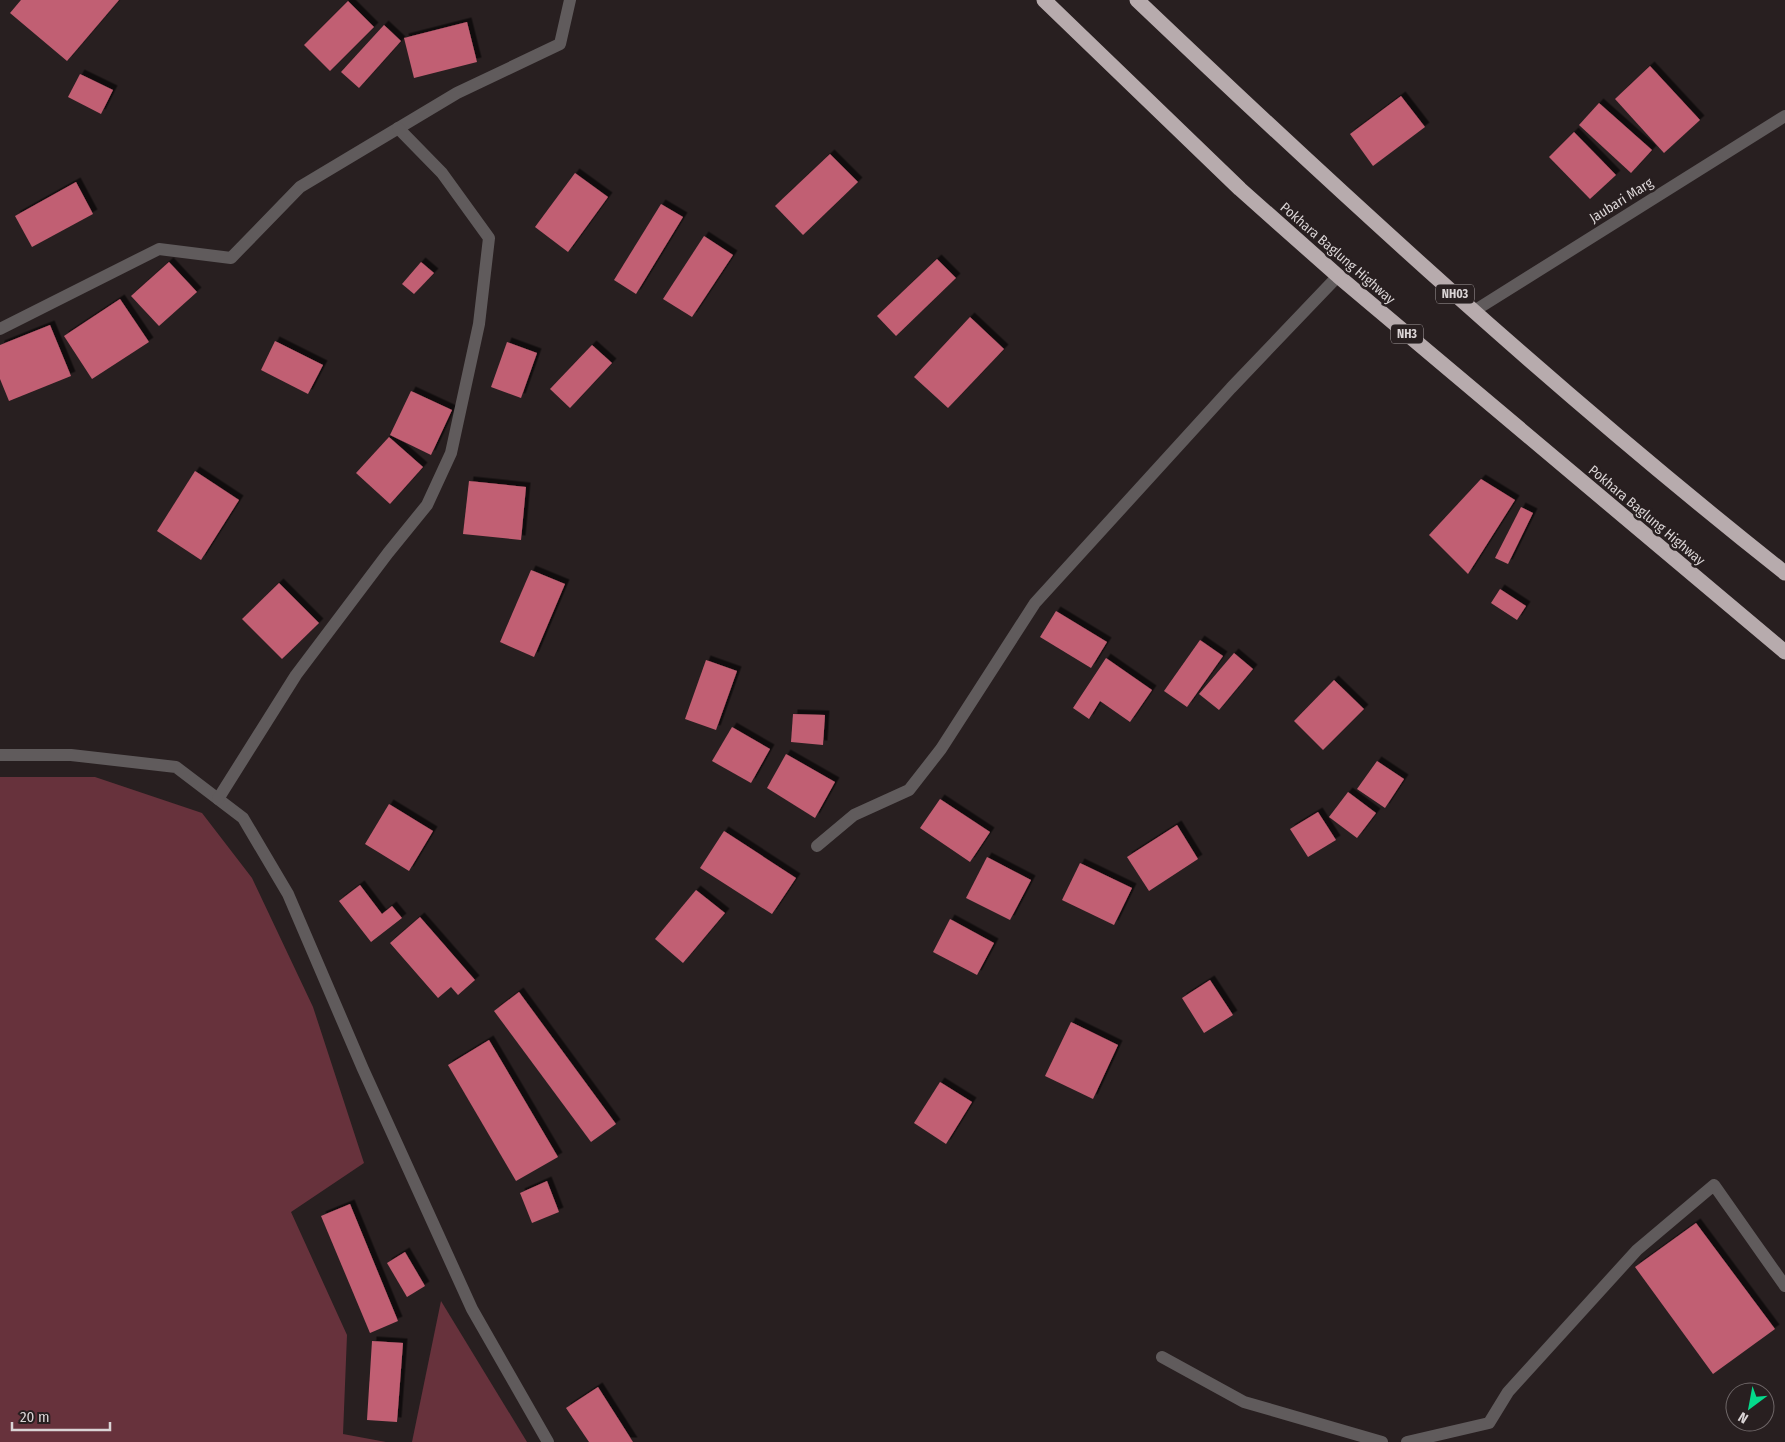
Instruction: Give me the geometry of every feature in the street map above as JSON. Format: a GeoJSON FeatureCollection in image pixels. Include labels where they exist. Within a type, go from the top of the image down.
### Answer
{"type":"FeatureCollection","features":[{"type":"Feature","properties":{"kind":"highway","name":"Pokhara Baglung Highway"},"geometry":{"type":"LineString","coordinates":[[1044,0],[1240,189],[1338,276],[1785,652]]}},
{"type":"Feature","properties":{"kind":"highway","name":"NH03"},"geometry":{"type":"LineString","coordinates":[[1137,0],[1398,243],[1549,378],[1677,487],[1785,573]]}},
{"type":"Feature","properties":{"kind":"street"},"geometry":{"type":"LineString","coordinates":[[0,329],[159,249],[231,258],[300,187],[457,93],[560,44],[570,0]]}},
{"type":"Feature","properties":{"kind":"street","name":"Jaubari Marg"},"geometry":{"type":"LineString","coordinates":[[1474,311],[1785,116]]}},
{"type":"Feature","properties":{"kind":"street"},"geometry":{"type":"LineString","coordinates":[[218,799],[296,675],[388,553],[427,505],[451,453],[479,324],[489,238],[442,174],[398,128]]}},
{"type":"Feature","properties":{"kind":"street"},"geometry":{"type":"LineString","coordinates":[[817,846],[854,815],[910,790],[941,749],[1035,603],[1224,395],[1338,276]]}},
{"type":"Feature","properties":{"kind":"street"},"geometry":{"type":"LineString","coordinates":[[0,755],[71,755],[176,767],[243,818],[288,894],[388,1127],[472,1309],[548,1442]]}},
{"type":"Feature","properties":{"kind":"street"},"geometry":{"type":"LineString","coordinates":[[1407,1442],[1489,1423],[1508,1392],[1637,1250],[1714,1185],[1785,1286]]}},
{"type":"Feature","properties":{"kind":"street"},"geometry":{"type":"LineString","coordinates":[[1162,1357],[1244,1402],[1382,1442]]}},
{"type":"Feature","properties":{"kind":"shaded area"},"geometry":{"type":"Polygon","coordinates":[[[0,777],[95,777],[202,813],[252,878],[313,1007],[364,1163],[291,1212],[347,1335],[343,1434],[386,1442],[0,1442],[0,777]]]}},
{"type":"Feature","properties":{"kind":"shaded area"},"geometry":{"type":"Polygon","coordinates":[[[441,1301],[527,1442],[412,1442],[441,1301]]]}},
{"type":"Feature","properties":{"kind":"building"},"geometry":{"type":"Polygon","coordinates":[[[21,0],[119,0],[67,61],[10,13],[21,0]]]}},
{"type":"Feature","properties":{"kind":"building"},"geometry":{"type":"Polygon","coordinates":[[[348,1],[374,27],[330,71],[304,45],[348,1]]]}},
{"type":"Feature","properties":{"kind":"building"},"geometry":{"type":"Polygon","coordinates":[[[467,22],[477,62],[414,78],[404,38],[467,22]]]}},
{"type":"Feature","properties":{"kind":"building"},"geometry":{"type":"Polygon","coordinates":[[[384,25],[401,41],[359,88],[341,72],[384,25]]]}},
{"type":"Feature","properties":{"kind":"building"},"geometry":{"type":"Polygon","coordinates":[[[1650,66],[1700,120],[1664,153],[1615,99],[1650,66]]]}},
{"type":"Feature","properties":{"kind":"building"},"geometry":{"type":"Polygon","coordinates":[[[80,74],[113,90],[101,114],[68,97],[80,74]]]}},
{"type":"Feature","properties":{"kind":"building"},"geometry":{"type":"Polygon","coordinates":[[[1401,96],[1425,127],[1373,166],[1350,134],[1401,96]]]}},
{"type":"Feature","properties":{"kind":"building"},"geometry":{"type":"Polygon","coordinates":[[[1599,103],[1652,150],[1631,173],[1579,125],[1599,103]]]}},
{"type":"Feature","properties":{"kind":"building"},"geometry":{"type":"Polygon","coordinates":[[[1574,132],[1616,175],[1590,199],[1549,157],[1574,132]]]}},
{"type":"Feature","properties":{"kind":"building"},"geometry":{"type":"Polygon","coordinates":[[[830,154],[858,182],[803,235],[775,206],[830,154]]]}},
{"type":"Feature","properties":{"kind":"building"},"geometry":{"type":"Polygon","coordinates":[[[575,173],[608,197],[568,252],[535,227],[575,173]]]}},
{"type":"Feature","properties":{"kind":"building"},"geometry":{"type":"Polygon","coordinates":[[[76,182],[93,214],[32,247],[15,216],[76,182]]]}},
{"type":"Feature","properties":{"kind":"building"},"geometry":{"type":"Polygon","coordinates":[[[661,204],[683,217],[636,294],[614,280],[661,204]]]}},
{"type":"Feature","properties":{"kind":"building"},"geometry":{"type":"Polygon","coordinates":[[[704,236],[733,255],[692,317],[663,299],[704,236]]]}},
{"type":"Feature","properties":{"kind":"building"},"geometry":{"type":"Polygon","coordinates":[[[937,259],[956,278],[896,336],[877,316],[937,259]]]}},
{"type":"Feature","properties":{"kind":"building"},"geometry":{"type":"Polygon","coordinates":[[[169,262],[197,292],[159,326],[131,296],[169,262]]]}},
{"type":"Feature","properties":{"kind":"building"},"geometry":{"type":"Polygon","coordinates":[[[421,262],[434,273],[414,294],[402,284],[421,262]]]}},
{"type":"Feature","properties":{"kind":"building"},"geometry":{"type":"Polygon","coordinates":[[[120,299],[149,342],[92,379],[64,336],[120,299]]]}},
{"type":"Feature","properties":{"kind":"building"},"geometry":{"type":"Polygon","coordinates":[[[970,317],[1004,349],[948,408],[914,377],[970,317]]]}},
{"type":"Feature","properties":{"kind":"building"},"geometry":{"type":"Polygon","coordinates":[[[50,325],[71,376],[9,401],[0,379],[0,345],[50,325]]]}},
{"type":"Feature","properties":{"kind":"building"},"geometry":{"type":"Polygon","coordinates":[[[275,341],[323,365],[308,394],[261,370],[275,341]]]}},
{"type":"Feature","properties":{"kind":"building"},"geometry":{"type":"Polygon","coordinates":[[[507,342],[537,353],[521,398],[491,387],[507,342]]]}},
{"type":"Feature","properties":{"kind":"building"},"geometry":{"type":"Polygon","coordinates":[[[592,345],[612,363],[570,408],[550,389],[592,345]]]}},
{"type":"Feature","properties":{"kind":"building"},"geometry":{"type":"Polygon","coordinates":[[[411,391],[452,410],[431,455],[390,435],[411,391]]]}},
{"type":"Feature","properties":{"kind":"building"},"geometry":{"type":"Polygon","coordinates":[[[389,437],[423,467],[390,504],[356,473],[389,437]]]}},
{"type":"Feature","properties":{"kind":"building"},"geometry":{"type":"Polygon","coordinates":[[[195,471],[239,500],[201,560],[157,531],[195,471]]]}},
{"type":"Feature","properties":{"kind":"building"},"geometry":{"type":"Polygon","coordinates":[[[1481,479],[1515,500],[1468,574],[1429,535],[1481,479]]]}},
{"type":"Feature","properties":{"kind":"building"},"geometry":{"type":"Polygon","coordinates":[[[469,481],[526,487],[521,540],[463,534],[469,481]]]}},
{"type":"Feature","properties":{"kind":"building"},"geometry":{"type":"Polygon","coordinates":[[[1521,507],[1533,513],[1508,564],[1495,558],[1521,507]]]}},
{"type":"Feature","properties":{"kind":"building"},"geometry":{"type":"Polygon","coordinates":[[[531,570],[565,584],[534,657],[500,642],[531,570]]]}},
{"type":"Feature","properties":{"kind":"building"},"geometry":{"type":"Polygon","coordinates":[[[279,583],[319,623],[282,659],[242,619],[279,583]]]}},
{"type":"Feature","properties":{"kind":"building"},"geometry":{"type":"Polygon","coordinates":[[[1500,589],[1526,606],[1517,620],[1491,603],[1500,589]]]}},
{"type":"Feature","properties":{"kind":"building"},"geometry":{"type":"Polygon","coordinates":[[[1056,611],[1107,642],[1091,668],[1040,637],[1056,611]]]}},
{"type":"Feature","properties":{"kind":"building"},"geometry":{"type":"Polygon","coordinates":[[[1200,640],[1223,656],[1187,707],[1164,691],[1200,640]]]}},
{"type":"Feature","properties":{"kind":"building"},"geometry":{"type":"Polygon","coordinates":[[[1234,653],[1253,669],[1219,710],[1199,694],[1234,653]]]}},
{"type":"Feature","properties":{"kind":"building"},"geometry":{"type":"Polygon","coordinates":[[[1106,658],[1152,690],[1130,722],[1100,701],[1089,719],[1073,708],[1106,658]]]}},
{"type":"Feature","properties":{"kind":"building"},"geometry":{"type":"Polygon","coordinates":[[[706,660],[737,671],[716,730],[685,719],[706,660]]]}},
{"type":"Feature","properties":{"kind":"building"},"geometry":{"type":"Polygon","coordinates":[[[1334,680],[1364,709],[1323,750],[1294,721],[1334,680]]]}},
{"type":"Feature","properties":{"kind":"building"},"geometry":{"type":"Polygon","coordinates":[[[793,714],[825,715],[823,745],[791,742],[793,714]]]}},
{"type":"Feature","properties":{"kind":"building"},"geometry":{"type":"Polygon","coordinates":[[[732,727],[770,749],[751,783],[712,761],[732,727]]]}},
{"type":"Feature","properties":{"kind":"building"},"geometry":{"type":"Polygon","coordinates":[[[786,754],[835,782],[815,818],[767,788],[786,754]]]}},
{"type":"Feature","properties":{"kind":"building"},"geometry":{"type":"Polygon","coordinates":[[[1377,761],[1404,779],[1385,808],[1357,789],[1377,761]]]}},
{"type":"Feature","properties":{"kind":"building"},"geometry":{"type":"Polygon","coordinates":[[[1348,792],[1376,813],[1357,838],[1329,817],[1348,792]]]}},
{"type":"Feature","properties":{"kind":"building"},"geometry":{"type":"Polygon","coordinates":[[[940,799],[990,832],[970,862],[920,828],[940,799]]]}},
{"type":"Feature","properties":{"kind":"building"},"geometry":{"type":"Polygon","coordinates":[[[389,804],[433,831],[409,871],[365,844],[389,804]]]}},
{"type":"Feature","properties":{"kind":"building"},"geometry":{"type":"Polygon","coordinates":[[[1318,812],[1336,840],[1308,857],[1290,829],[1318,812]]]}},
{"type":"Feature","properties":{"kind":"building"},"geometry":{"type":"Polygon","coordinates":[[[1177,825],[1198,859],[1149,891],[1127,857],[1177,825]]]}},
{"type":"Feature","properties":{"kind":"building"},"geometry":{"type":"Polygon","coordinates":[[[724,831],[796,878],[772,914],[700,868],[724,831]]]}},
{"type":"Feature","properties":{"kind":"building"},"geometry":{"type":"Polygon","coordinates":[[[987,857],[1031,880],[1010,920],[966,898],[987,857]]]}},
{"type":"Feature","properties":{"kind":"building"},"geometry":{"type":"Polygon","coordinates":[[[1080,863],[1132,888],[1114,925],[1062,900],[1080,863]]]}},
{"type":"Feature","properties":{"kind":"building"},"geometry":{"type":"Polygon","coordinates":[[[360,885],[382,914],[392,906],[402,918],[371,942],[339,901],[360,885]]]}},
{"type":"Feature","properties":{"kind":"building"},"geometry":{"type":"Polygon","coordinates":[[[696,890],[725,913],[683,963],[655,939],[696,890]]]}},
{"type":"Feature","properties":{"kind":"building"},"geometry":{"type":"Polygon","coordinates":[[[420,917],[475,980],[458,995],[451,987],[438,998],[390,943],[420,917]]]}},
{"type":"Feature","properties":{"kind":"building"},"geometry":{"type":"Polygon","coordinates":[[[950,919],[994,943],[977,975],[933,952],[950,919]]]}},
{"type":"Feature","properties":{"kind":"building"},"geometry":{"type":"Polygon","coordinates":[[[1210,980],[1233,1015],[1204,1033],[1182,998],[1210,980]]]}},
{"type":"Feature","properties":{"kind":"building"},"geometry":{"type":"Polygon","coordinates":[[[519,992],[616,1124],[591,1142],[494,1011],[519,992]]]}},
{"type":"Feature","properties":{"kind":"building"},"geometry":{"type":"Polygon","coordinates":[[[1071,1022],[1118,1045],[1093,1099],[1045,1076],[1071,1022]]]}},
{"type":"Feature","properties":{"kind":"building"},"geometry":{"type":"Polygon","coordinates":[[[489,1040],[558,1157],[516,1181],[448,1065],[489,1040]]]}},
{"type":"Feature","properties":{"kind":"building"},"geometry":{"type":"Polygon","coordinates":[[[940,1082],[972,1102],[946,1144],[914,1123],[940,1082]]]}},
{"type":"Feature","properties":{"kind":"building"},"geometry":{"type":"Polygon","coordinates":[[[547,1181],[559,1212],[532,1223],[520,1193],[547,1181]]]}},
{"type":"Feature","properties":{"kind":"building"},"geometry":{"type":"Polygon","coordinates":[[[350,1204],[398,1321],[370,1333],[321,1216],[350,1204]]]}},
{"type":"Feature","properties":{"kind":"building"},"geometry":{"type":"Polygon","coordinates":[[[1696,1223],[1775,1329],[1713,1374],[1635,1267],[1696,1223]]]}},
{"type":"Feature","properties":{"kind":"building"},"geometry":{"type":"Polygon","coordinates":[[[405,1252],[425,1286],[407,1297],[387,1263],[405,1252]]]}},
{"type":"Feature","properties":{"kind":"building"},"geometry":{"type":"Polygon","coordinates":[[[372,1341],[403,1343],[397,1422],[367,1420],[372,1341]]]}},
{"type":"Feature","properties":{"kind":"building"},"geometry":{"type":"Polygon","coordinates":[[[598,1387],[633,1442],[589,1442],[566,1408],[598,1387]]]}}]}
